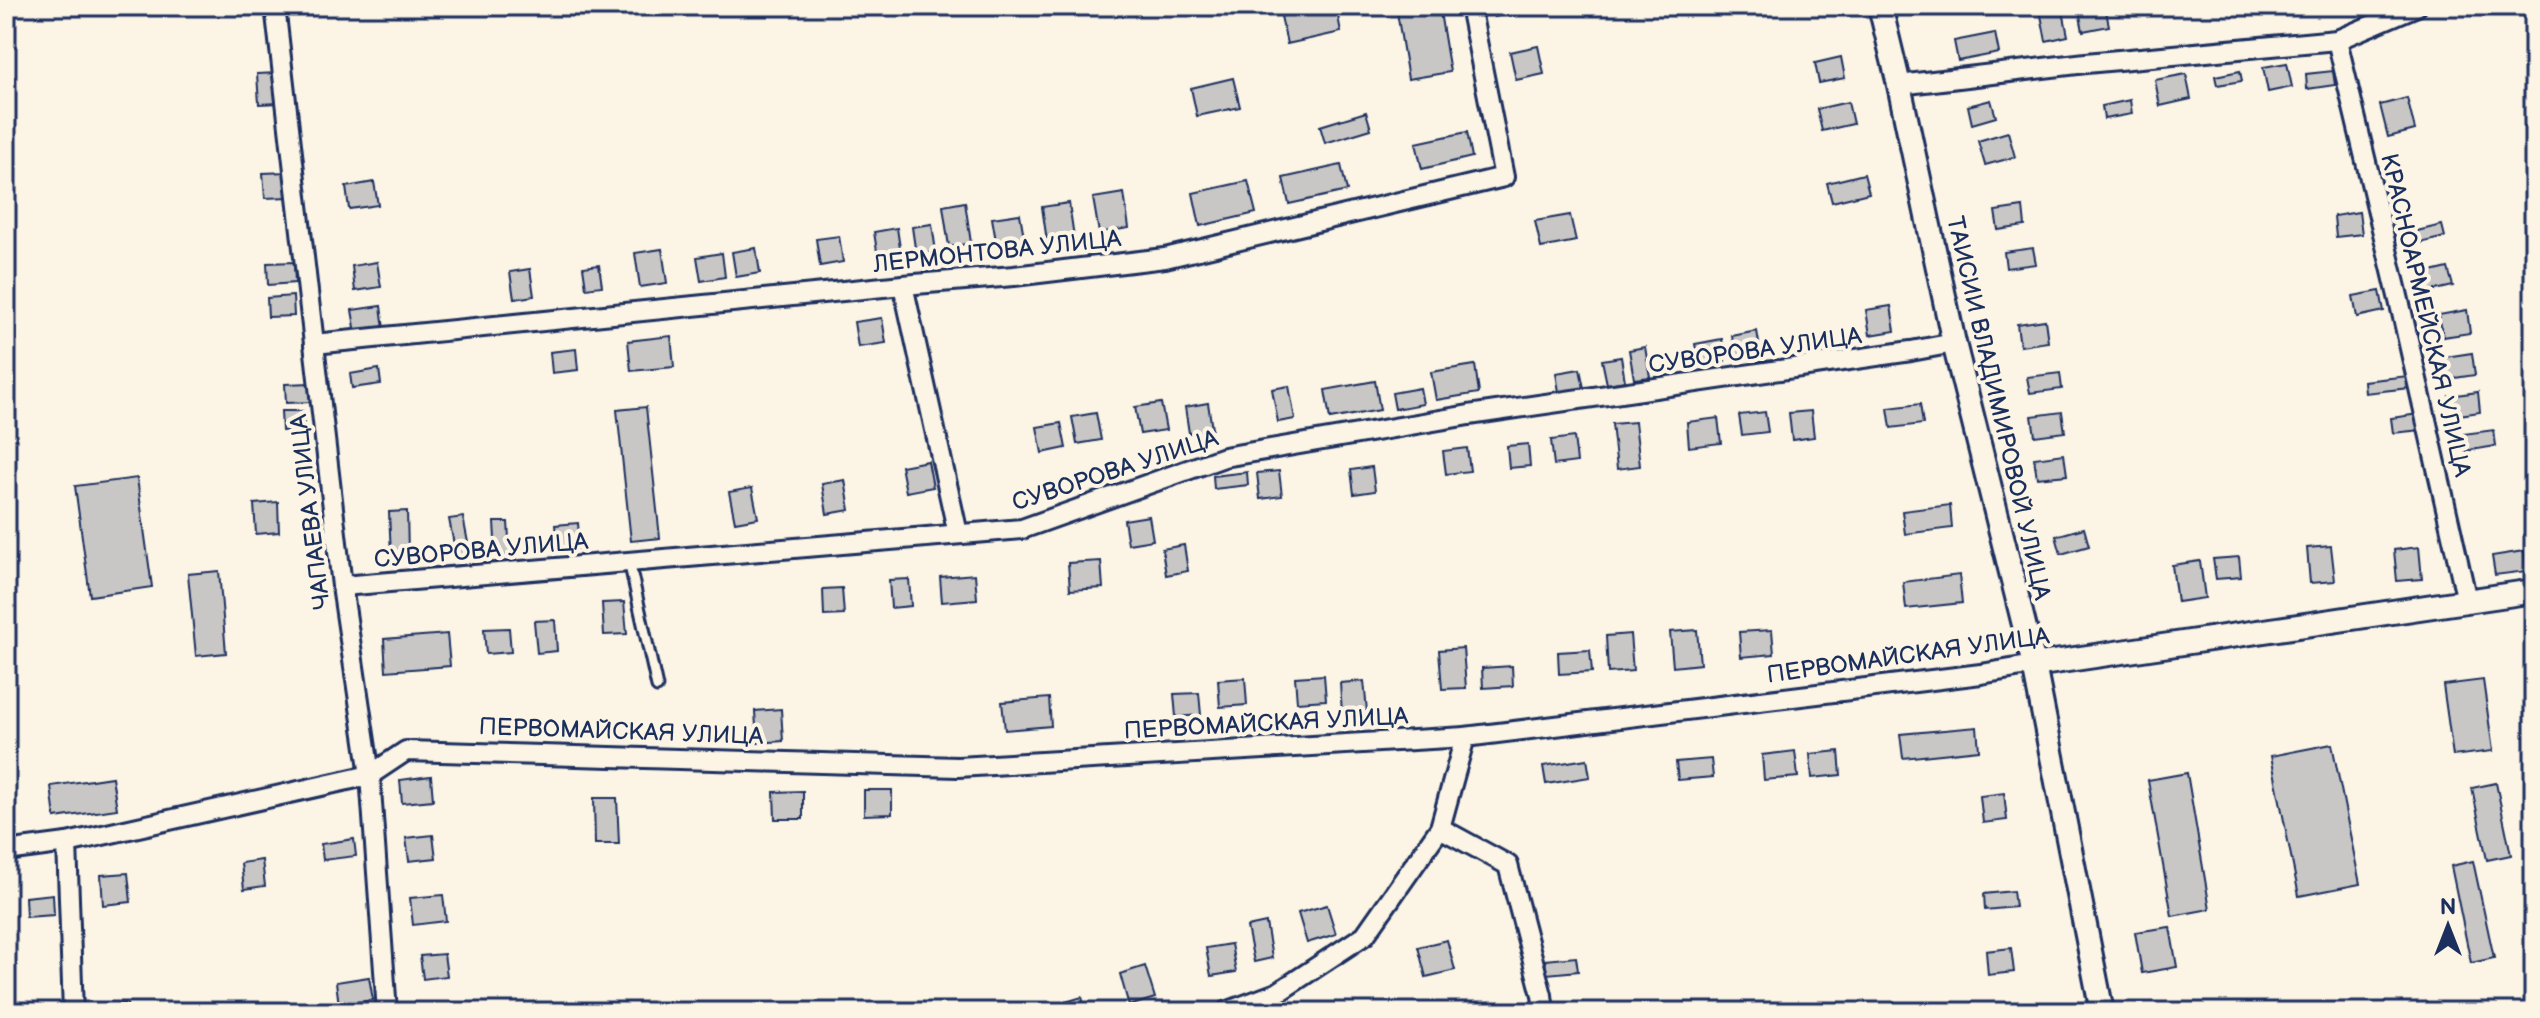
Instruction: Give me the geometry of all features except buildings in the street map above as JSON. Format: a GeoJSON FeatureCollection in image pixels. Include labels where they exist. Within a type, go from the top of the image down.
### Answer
{"type":"FeatureCollection","features":[{"type":"Feature","properties":{"kind":"street","name":"ЧАПАЕВА УЛИЦА"},"geometry":{"type":"LineString","coordinates":[[275,6],[342,586],[370,775],[387,1012]]}},
{"type":"Feature","properties":{"kind":"street","name":"ЛЕРМОНТОВА УЛИЦА"},"geometry":{"type":"LineString","coordinates":[[314,344],[1014,276],[1165,258],[1504,177],[1470,6]]}},
{"type":"Feature","properties":{"kind":"street","name":"ТАИСИИ ВЛАДИМИРОВОЙ УЛИЦА"},"geometry":{"type":"LineString","coordinates":[[1880,6],[1954,343],[2034,665],[2102,1012]]}},
{"type":"Feature","properties":{"kind":"street"},"geometry":{"type":"LineString","coordinates":[[1899,85],[2086,63],[2337,40],[2417,6]]}},
{"type":"Feature","properties":{"kind":"street","name":"КРАСНОАРМЕЙСКАЯ УЛИЦА"},"geometry":{"type":"LineString","coordinates":[[2337,40],[2467,601]]}},
{"type":"Feature","properties":{"kind":"street"},"geometry":{"type":"LineString","coordinates":[[903,285],[958,534]]}},
{"type":"Feature","properties":{"kind":"street","name":"СУВОРОВА УЛИЦА"},"geometry":{"type":"LineString","coordinates":[[342,586],[1022,529],[1224,457],[1469,415],[1954,343]]}},
{"type":"Feature","properties":{"kind":"street","name":"ПЕРВОМАЙСКАЯ УЛИЦА"},"geometry":{"type":"LineString","coordinates":[[6,851],[67,843],[370,775],[406,751],[958,767],[1465,737],[1970,675],[2534,591]]}},
{"type":"Feature","properties":{"kind":"street"},"geometry":{"type":"LineString","coordinates":[[1226,1012],[1277,993],[1365,935],[1440,828],[1465,737]]}},
{"type":"Feature","properties":{"kind":"street"},"geometry":{"type":"LineString","coordinates":[[1440,828],[1508,865],[1544,1012]]}},
{"type":"Feature","properties":{"kind":"street"},"geometry":{"type":"LineString","coordinates":[[67,843],[73,1012]]}},
{"type":"Feature","properties":{"kind":"lane"},"geometry":{"type":"LineString","coordinates":[[629,561],[657,687]]}}]}
